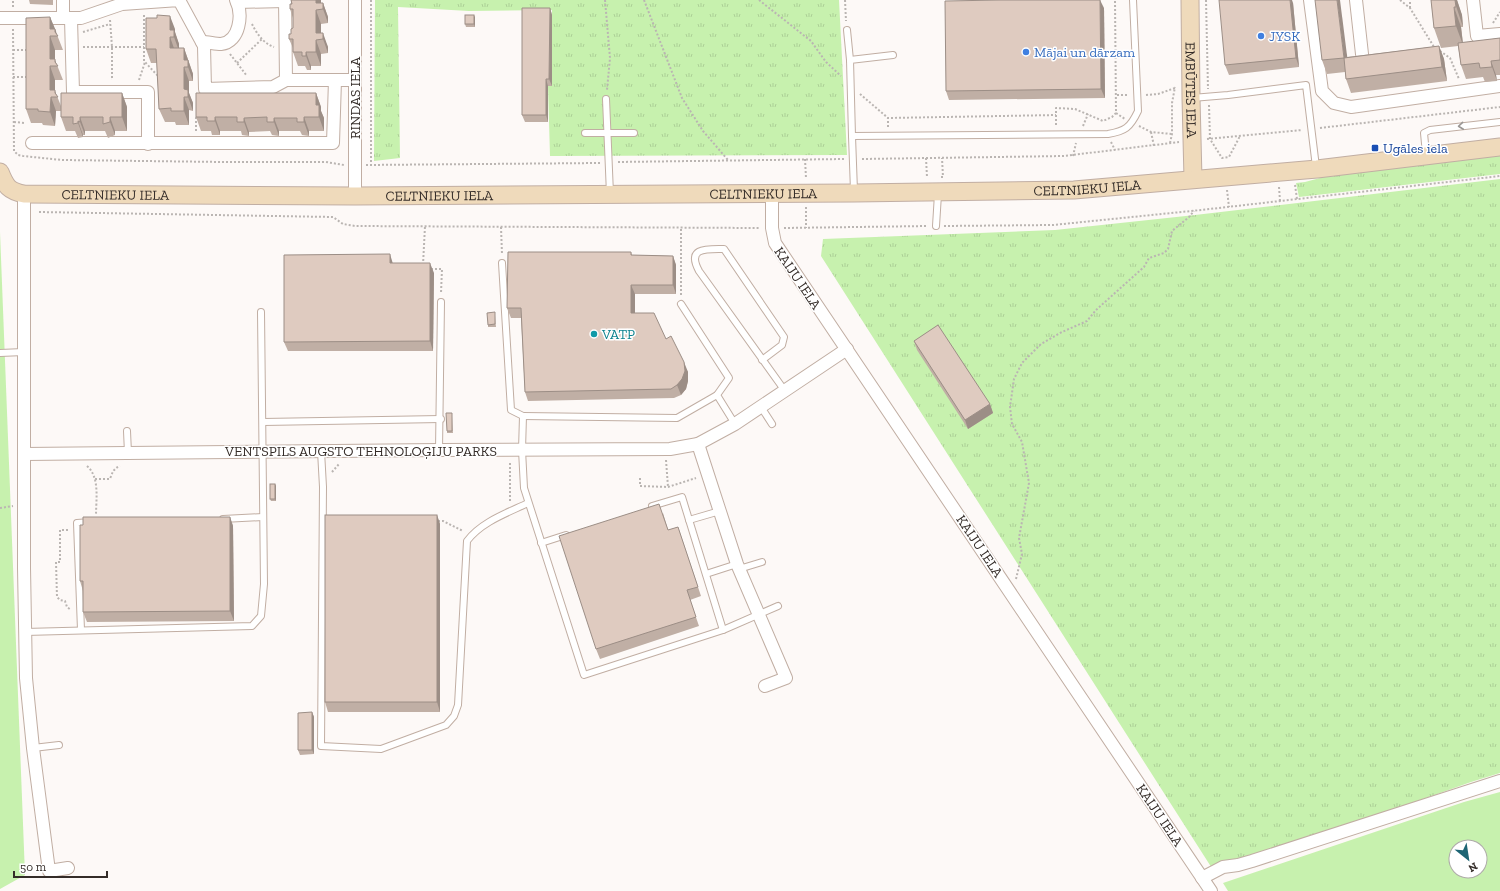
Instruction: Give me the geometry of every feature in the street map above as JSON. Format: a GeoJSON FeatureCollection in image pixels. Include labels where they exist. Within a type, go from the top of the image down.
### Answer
{"type":"FeatureCollection","features":[{"type":"Feature","properties":{"kind":"street"},"geometry":{"type":"LineString","coordinates":[[63,0],[72,41],[73,92],[148,92],[148,144]]}},
{"type":"Feature","properties":{"kind":"street"},"geometry":{"type":"LineString","coordinates":[[0,18],[82,18],[122,4],[179,0],[204,46],[205,89],[273,87],[286,80],[355,80]]}},
{"type":"Feature","properties":{"kind":"street"},"geometry":{"type":"LineString","coordinates":[[202,42],[222,44],[231,40],[237,33],[239,15],[237,1],[285,0],[286,80]]}},
{"type":"Feature","properties":{"kind":"street","name":"RINDAS IELA"},"geometry":{"type":"LineString","coordinates":[[355,0],[355,196]]}},
{"type":"Feature","properties":{"kind":"street","name":"EMBŪTES IELA"},"geometry":{"type":"LineString","coordinates":[[1190,0],[1194,179]]}},
{"type":"Feature","properties":{"kind":"street"},"geometry":{"type":"LineString","coordinates":[[1310,0],[1322,91],[1334,103],[1351,107],[1500,86]]}},
{"type":"Feature","properties":{"kind":"street"},"geometry":{"type":"LineString","coordinates":[[1356,0],[1362,54]]}},
{"type":"Feature","properties":{"kind":"street"},"geometry":{"type":"LineString","coordinates":[[1473,0],[1477,36],[1500,34]]}},
{"type":"Feature","properties":{"kind":"street"},"geometry":{"type":"LineString","coordinates":[[32,143],[333,143],[334,80]]}},
{"type":"Feature","properties":{"kind":"street","name":"CELTNIEKU IELA"},"geometry":{"type":"LineString","coordinates":[[24,194],[355,196],[854,194],[936,182],[1074,190],[1317,169],[1500,147]]}},
{"type":"Feature","properties":{"kind":"street"},"geometry":{"type":"LineString","coordinates":[[0,172],[11,191],[24,194],[26,678],[33,748],[49,871],[68,868]]}},
{"type":"Feature","properties":{"kind":"street","name":"KAIJU IELA"},"geometry":{"type":"LineString","coordinates":[[772,194],[772,228],[775,243],[1211,891]]}},
{"type":"Feature","properties":{"kind":"street","name":"VENTSPILS AUGSTO TEHNOLOĢIJU PARKS"},"geometry":{"type":"LineString","coordinates":[[24,454],[670,449],[698,444],[736,424],[847,350]]}},
{"type":"Feature","properties":{"kind":"street"},"geometry":{"type":"LineString","coordinates":[[698,444],[738,567],[786,678],[766,686]]}},
{"type":"Feature","properties":{"kind":"street"},"geometry":{"type":"LineString","coordinates":[[1202,878],[1223,867],[1252,861],[1500,781]]}},
{"type":"Feature","properties":{"kind":"lane"},"geometry":{"type":"LineString","coordinates":[[852,136],[1056,135],[1108,134],[1122,131],[1132,123],[1138,111],[1133,0]]}},
{"type":"Feature","properties":{"kind":"lane"},"geometry":{"type":"LineString","coordinates":[[847,30],[850,60],[854,194]]}},
{"type":"Feature","properties":{"kind":"lane"},"geometry":{"type":"LineString","coordinates":[[850,60],[893,55]]}},
{"type":"Feature","properties":{"kind":"lane"},"geometry":{"type":"LineString","coordinates":[[1191,98],[1306,85],[1317,169]]}},
{"type":"Feature","properties":{"kind":"lane"},"geometry":{"type":"LineString","coordinates":[[606,99],[610,195]]}},
{"type":"Feature","properties":{"kind":"lane"},"geometry":{"type":"LineString","coordinates":[[1427,156],[1424,133],[1430,130],[1500,122]]}},
{"type":"Feature","properties":{"kind":"lane"},"geometry":{"type":"LineString","coordinates":[[585,133],[634,133]]}},
{"type":"Feature","properties":{"kind":"lane"},"geometry":{"type":"LineString","coordinates":[[936,182],[936,226]]}},
{"type":"Feature","properties":{"kind":"lane"},"geometry":{"type":"LineString","coordinates":[[762,360],[782,346],[784,337],[724,249],[704,248],[699,252],[695,264],[762,360],[785,391]]}},
{"type":"Feature","properties":{"kind":"lane"},"geometry":{"type":"LineString","coordinates":[[502,263],[512,410],[523,416],[677,418],[717,395],[729,378],[681,304]]}},
{"type":"Feature","properties":{"kind":"lane"},"geometry":{"type":"LineString","coordinates":[[440,450],[441,302]]}},
{"type":"Feature","properties":{"kind":"lane"},"geometry":{"type":"LineString","coordinates":[[25,632],[252,626],[261,616],[264,584],[264,517],[261,312]]}},
{"type":"Feature","properties":{"kind":"lane"},"geometry":{"type":"LineString","coordinates":[[0,353],[24,352]]}},
{"type":"Feature","properties":{"kind":"lane"},"geometry":{"type":"LineString","coordinates":[[717,395],[736,424]]}},
{"type":"Feature","properties":{"kind":"lane"},"geometry":{"type":"LineString","coordinates":[[761,407],[772,424]]}},
{"type":"Feature","properties":{"kind":"lane"},"geometry":{"type":"LineString","coordinates":[[523,416],[522,450],[524,488],[540,543],[584,675],[723,630],[778,606]]}},
{"type":"Feature","properties":{"kind":"lane"},"geometry":{"type":"LineString","coordinates":[[263,422],[441,419]]}},
{"type":"Feature","properties":{"kind":"lane"},"geometry":{"type":"LineString","coordinates":[[127,431],[128,453]]}},
{"type":"Feature","properties":{"kind":"lane"},"geometry":{"type":"LineString","coordinates":[[321,451],[323,494],[321,746],[381,749],[446,725],[454,716],[458,705],[467,542],[471,535],[485,524],[528,503]]}},
{"type":"Feature","properties":{"kind":"lane"},"geometry":{"type":"LineString","coordinates":[[645,509],[682,497],[723,630]]}},
{"type":"Feature","properties":{"kind":"lane"},"geometry":{"type":"LineString","coordinates":[[689,520],[720,510]]}},
{"type":"Feature","properties":{"kind":"lane"},"geometry":{"type":"LineString","coordinates":[[215,519],[264,517]]}},
{"type":"Feature","properties":{"kind":"lane"},"geometry":{"type":"LineString","coordinates":[[81,630],[77,523],[96,522]]}},
{"type":"Feature","properties":{"kind":"lane"},"geometry":{"type":"LineString","coordinates":[[540,543],[570,533]]}},
{"type":"Feature","properties":{"kind":"lane"},"geometry":{"type":"LineString","coordinates":[[706,574],[762,562]]}},
{"type":"Feature","properties":{"kind":"lane"},"geometry":{"type":"LineString","coordinates":[[33,748],[59,745]]}},
{"type":"Feature","properties":{"kind":"path"},"geometry":{"type":"LineString","coordinates":[[371,0],[371,165]]}},
{"type":"Feature","properties":{"kind":"path"},"geometry":{"type":"LineString","coordinates":[[605,0],[610,58],[606,99]]}},
{"type":"Feature","properties":{"kind":"path"},"geometry":{"type":"LineString","coordinates":[[644,0],[682,98],[704,131],[728,160]]}},
{"type":"Feature","properties":{"kind":"path"},"geometry":{"type":"LineString","coordinates":[[759,0],[811,41],[826,62],[888,118],[1056,115]]}},
{"type":"Feature","properties":{"kind":"path"},"geometry":{"type":"LineString","coordinates":[[845,0],[847,30]]}},
{"type":"Feature","properties":{"kind":"path"},"geometry":{"type":"LineString","coordinates":[[1056,135],[1056,108],[1075,109],[1103,121],[1112,117],[1116,113],[1115,0]]}},
{"type":"Feature","properties":{"kind":"path"},"geometry":{"type":"LineString","coordinates":[[1206,0],[1210,139],[1222,158],[1229,157],[1240,136]]}},
{"type":"Feature","properties":{"kind":"path"},"geometry":{"type":"LineString","coordinates":[[1400,0],[1410,8],[1434,46],[1450,58],[1465,91]]}},
{"type":"Feature","properties":{"kind":"path"},"geometry":{"type":"LineString","coordinates":[[1410,0],[1410,8]]}},
{"type":"Feature","properties":{"kind":"path"},"geometry":{"type":"LineString","coordinates":[[135,92],[145,62],[144,18],[142,3]]}},
{"type":"Feature","properties":{"kind":"path"},"geometry":{"type":"LineString","coordinates":[[104,92],[103,79],[112,79],[112,47],[108,10]]}},
{"type":"Feature","properties":{"kind":"path"},"geometry":{"type":"LineString","coordinates":[[1496,16],[1500,12]]}},
{"type":"Feature","properties":{"kind":"path"},"geometry":{"type":"LineString","coordinates":[[250,21],[257,34],[268,45],[281,50],[286,50]]}},
{"type":"Feature","properties":{"kind":"path"},"geometry":{"type":"LineString","coordinates":[[13,23],[14,151],[18,155],[22,156],[62,160],[326,162],[336,165],[371,165],[608,162],[631,160],[1064,156],[1500,107]]}},
{"type":"Feature","properties":{"kind":"path"},"geometry":{"type":"LineString","coordinates":[[72,41],[110,24]]}},
{"type":"Feature","properties":{"kind":"path"},"geometry":{"type":"LineString","coordinates":[[237,63],[262,39]]}},
{"type":"Feature","properties":{"kind":"path"},"geometry":{"type":"LineString","coordinates":[[72,41],[112,47],[144,47]]}},
{"type":"Feature","properties":{"kind":"path"},"geometry":{"type":"LineString","coordinates":[[222,44],[256,88]]}},
{"type":"Feature","properties":{"kind":"path"},"geometry":{"type":"LineString","coordinates":[[13,50],[26,50]]}},
{"type":"Feature","properties":{"kind":"path"},"geometry":{"type":"LineString","coordinates":[[145,62],[158,75],[158,83]]}},
{"type":"Feature","properties":{"kind":"path"},"geometry":{"type":"LineString","coordinates":[[13,77],[26,77]]}},
{"type":"Feature","properties":{"kind":"path"},"geometry":{"type":"LineString","coordinates":[[1170,144],[1172,134],[1172,103],[1176,84]]}},
{"type":"Feature","properties":{"kind":"path"},"geometry":{"type":"LineString","coordinates":[[1116,113],[1151,132],[1172,134]]}},
{"type":"Feature","properties":{"kind":"path"},"geometry":{"type":"LineString","coordinates":[[888,118],[888,136]]}},
{"type":"Feature","properties":{"kind":"path"},"geometry":{"type":"LineString","coordinates":[[14,122],[25,123]]}},
{"type":"Feature","properties":{"kind":"path"},"geometry":{"type":"LineString","coordinates":[[1151,132],[1154,146]]}},
{"type":"Feature","properties":{"kind":"path"},"geometry":{"type":"LineString","coordinates":[[926,158],[926,177],[936,182],[943,177],[942,158]]}},
{"type":"Feature","properties":{"kind":"path"},"geometry":{"type":"LineString","coordinates":[[805,159],[806,179]]}},
{"type":"Feature","properties":{"kind":"path"},"geometry":{"type":"LineString","coordinates":[[1290,185],[1296,185],[1297,199]]}},
{"type":"Feature","properties":{"kind":"path"},"geometry":{"type":"LineString","coordinates":[[1280,201],[1278,187],[1284,186]]}},
{"type":"Feature","properties":{"kind":"path"},"geometry":{"type":"LineString","coordinates":[[806,201],[806,228]]}},
{"type":"Feature","properties":{"kind":"path"},"geometry":{"type":"LineString","coordinates":[[1014,584],[1022,554],[1019,538],[1029,483],[1022,442],[1012,424],[1010,407],[1014,379],[1022,363],[1041,344],[1062,332],[1087,322],[1096,310],[1128,279],[1144,267],[1149,258],[1168,249],[1172,231],[1194,211]]}},
{"type":"Feature","properties":{"kind":"path"},"geometry":{"type":"LineString","coordinates":[[423,269],[425,226]]}},
{"type":"Feature","properties":{"kind":"path"},"geometry":{"type":"LineString","coordinates":[[501,227],[502,263]]}},
{"type":"Feature","properties":{"kind":"path"},"geometry":{"type":"LineString","coordinates":[[681,228],[681,304]]}},
{"type":"Feature","properties":{"kind":"path"},"geometry":{"type":"LineString","coordinates":[[429,269],[442,269],[441,302]]}},
{"type":"Feature","properties":{"kind":"path"},"geometry":{"type":"LineString","coordinates":[[666,459],[668,486]]}},
{"type":"Feature","properties":{"kind":"path"},"geometry":{"type":"LineString","coordinates":[[510,460],[510,502],[512,510]]}},
{"type":"Feature","properties":{"kind":"path"},"geometry":{"type":"LineString","coordinates":[[330,476],[332,470],[342,462]]}},
{"type":"Feature","properties":{"kind":"path"},"geometry":{"type":"LineString","coordinates":[[84,464],[92,471],[95,479],[96,522]]}},
{"type":"Feature","properties":{"kind":"path"},"geometry":{"type":"LineString","coordinates":[[95,479],[110,479],[112,472],[116,467],[122,465]]}},
{"type":"Feature","properties":{"kind":"path"},"geometry":{"type":"LineString","coordinates":[[640,478],[640,486],[668,486],[697,477]]}},
{"type":"Feature","properties":{"kind":"path"},"geometry":{"type":"LineString","coordinates":[[435,521],[443,521],[471,535]]}},
{"type":"Feature","properties":{"kind":"path"},"geometry":{"type":"LineString","coordinates":[[77,529],[60,530],[60,562],[56,562],[57,597],[60,600],[65,601],[69,610],[80,610]]}},
{"type":"Feature","properties":{"kind":"green space"},"geometry":{"type":"Polygon","coordinates":[[[375,0],[839,0],[847,155],[550,156],[548,86],[552,86],[552,10],[469,11],[398,7],[400,158],[374,161],[375,0]]]}},
{"type":"Feature","properties":{"kind":"green space"},"geometry":{"type":"Polygon","coordinates":[[[1500,155],[1500,174],[1299,197],[1296,183],[1335,174],[1500,155]]]}},
{"type":"Feature","properties":{"kind":"green space"},"geometry":{"type":"Polygon","coordinates":[[[1500,179],[1500,773],[1215,873],[821,256],[823,239],[1055,230],[1500,179]]]}},
{"type":"Feature","properties":{"kind":"green space"},"geometry":{"type":"Polygon","coordinates":[[[0,232],[25,875],[0,889],[0,232]]]}},
{"type":"Feature","properties":{"kind":"green space"},"geometry":{"type":"Polygon","coordinates":[[[1500,792],[1500,891],[1228,891],[1223,883],[1464,802],[1500,792]]]}},
{"type":"Feature","properties":{"kind":"building"},"geometry":{"type":"Polygon","coordinates":[[[291,0],[316,0],[316,3],[323,3],[323,9],[316,10],[316,33],[323,33],[323,39],[316,40],[316,52],[306,52],[306,56],[302,56],[302,52],[293,52],[293,39],[289,39],[289,34],[291,34],[291,29],[293,28],[293,9],[290,9],[290,4],[292,4],[291,0]]]}},
{"type":"Feature","properties":{"kind":"building","name":"Mājai un dārzam"},"geometry":{"type":"Polygon","coordinates":[[[1100,0],[1101,89],[946,91],[945,1],[1100,0]]]}},
{"type":"Feature","properties":{"kind":"building","name":"JYSK"},"geometry":{"type":"Polygon","coordinates":[[[1219,0],[1290,0],[1296,58],[1225,65],[1219,0]]]}},
{"type":"Feature","properties":{"kind":"building"},"geometry":{"type":"Polygon","coordinates":[[[1315,0],[1337,0],[1344,58],[1322,60],[1315,0]]]}},
{"type":"Feature","properties":{"kind":"building"},"geometry":{"type":"Polygon","coordinates":[[[1431,0],[1455,0],[1456,7],[1454,7],[1456,26],[1434,28],[1431,0]]]}},
{"type":"Feature","properties":{"kind":"building"},"geometry":{"type":"Polygon","coordinates":[[[522,8],[550,8],[549,79],[546,79],[546,115],[522,115],[522,8]]]}},
{"type":"Feature","properties":{"kind":"building"},"geometry":{"type":"Polygon","coordinates":[[[157,15],[170,16],[170,30],[174,30],[174,37],[170,37],[170,48],[184,48],[184,60],[188,60],[188,67],[184,67],[184,89],[188,90],[188,97],[184,97],[184,111],[171,111],[171,108],[159,109],[156,49],[146,49],[146,18],[157,18],[157,15]]]}},
{"type":"Feature","properties":{"kind":"building"},"geometry":{"type":"Polygon","coordinates":[[[465,15],[474,15],[474,24],[465,24],[465,15]]]}},
{"type":"Feature","properties":{"kind":"building"},"geometry":{"type":"Polygon","coordinates":[[[50,17],[50,29],[55,29],[58,36],[50,36],[50,59],[55,59],[58,66],[50,66],[50,90],[55,90],[58,97],[51,97],[50,112],[38,111],[38,109],[26,109],[26,18],[50,17]]]}},
{"type":"Feature","properties":{"kind":"building"},"geometry":{"type":"Polygon","coordinates":[[[1500,38],[1500,60],[1491,61],[1492,67],[1480,68],[1479,63],[1461,65],[1458,43],[1500,38]]]}},
{"type":"Feature","properties":{"kind":"building"},"geometry":{"type":"Polygon","coordinates":[[[1439,46],[1442,67],[1346,79],[1344,58],[1439,46]]]}},
{"type":"Feature","properties":{"kind":"building"},"geometry":{"type":"Polygon","coordinates":[[[61,93],[122,93],[122,117],[110,117],[110,122],[103,124],[103,117],[80,117],[80,122],[78,121],[78,123],[73,124],[73,117],[61,117],[61,93]]]}},
{"type":"Feature","properties":{"kind":"building"},"geometry":{"type":"Polygon","coordinates":[[[196,93],[316,93],[316,105],[319,105],[319,117],[304,117],[304,122],[297,122],[297,118],[274,118],[274,122],[267,122],[267,117],[244,118],[244,122],[237,122],[237,117],[215,117],[215,121],[207,121],[207,117],[196,117],[196,93]]]}},
{"type":"Feature","properties":{"kind":"building","name":"VATP"},"geometry":{"type":"Polygon","coordinates":[[[508,252],[631,252],[631,255],[673,256],[673,285],[631,285],[631,313],[654,313],[666,339],[671,336],[684,362],[685,371],[682,379],[671,389],[525,392],[521,308],[507,308],[508,252]]]}},
{"type":"Feature","properties":{"kind":"building"},"geometry":{"type":"Polygon","coordinates":[[[390,254],[390,263],[430,263],[430,341],[284,342],[284,255],[390,254]]]}},
{"type":"Feature","properties":{"kind":"building"},"geometry":{"type":"Polygon","coordinates":[[[495,312],[495,324],[488,325],[487,313],[495,312]]]}},
{"type":"Feature","properties":{"kind":"building"},"geometry":{"type":"Polygon","coordinates":[[[938,325],[990,404],[965,420],[914,341],[938,325]]]}},
{"type":"Feature","properties":{"kind":"building"},"geometry":{"type":"Polygon","coordinates":[[[446,413],[452,413],[452,431],[447,431],[446,413]]]}},
{"type":"Feature","properties":{"kind":"building"},"geometry":{"type":"Polygon","coordinates":[[[270,484],[275,484],[275,499],[270,499],[270,484]]]}},
{"type":"Feature","properties":{"kind":"building"},"geometry":{"type":"Polygon","coordinates":[[[659,504],[668,530],[678,527],[698,587],[687,590],[696,617],[596,649],[559,536],[659,504]]]}},
{"type":"Feature","properties":{"kind":"building"},"geometry":{"type":"Polygon","coordinates":[[[325,515],[437,515],[437,702],[325,702],[325,515]]]}},
{"type":"Feature","properties":{"kind":"building"},"geometry":{"type":"Polygon","coordinates":[[[83,517],[230,517],[230,611],[83,612],[83,581],[80,581],[80,525],[83,525],[83,517]]]}},
{"type":"Feature","properties":{"kind":"building"},"geometry":{"type":"Polygon","coordinates":[[[312,712],[312,750],[298,750],[298,713],[312,712]]]}},
{"type":"Feature","properties":{"kind":"place","name":"JYSK"},"geometry":{"type":"Point","coordinates":[1261,36]}},
{"type":"Feature","properties":{"kind":"place","name":"Mājai un dārzam"},"geometry":{"type":"Point","coordinates":[1026,52]}},
{"type":"Feature","properties":{"kind":"place","name":"Ugāles iela"},"geometry":{"type":"Point","coordinates":[1375,148]}},
{"type":"Feature","properties":{"kind":"place","name":"VATP"},"geometry":{"type":"Point","coordinates":[594,334]}}]}
